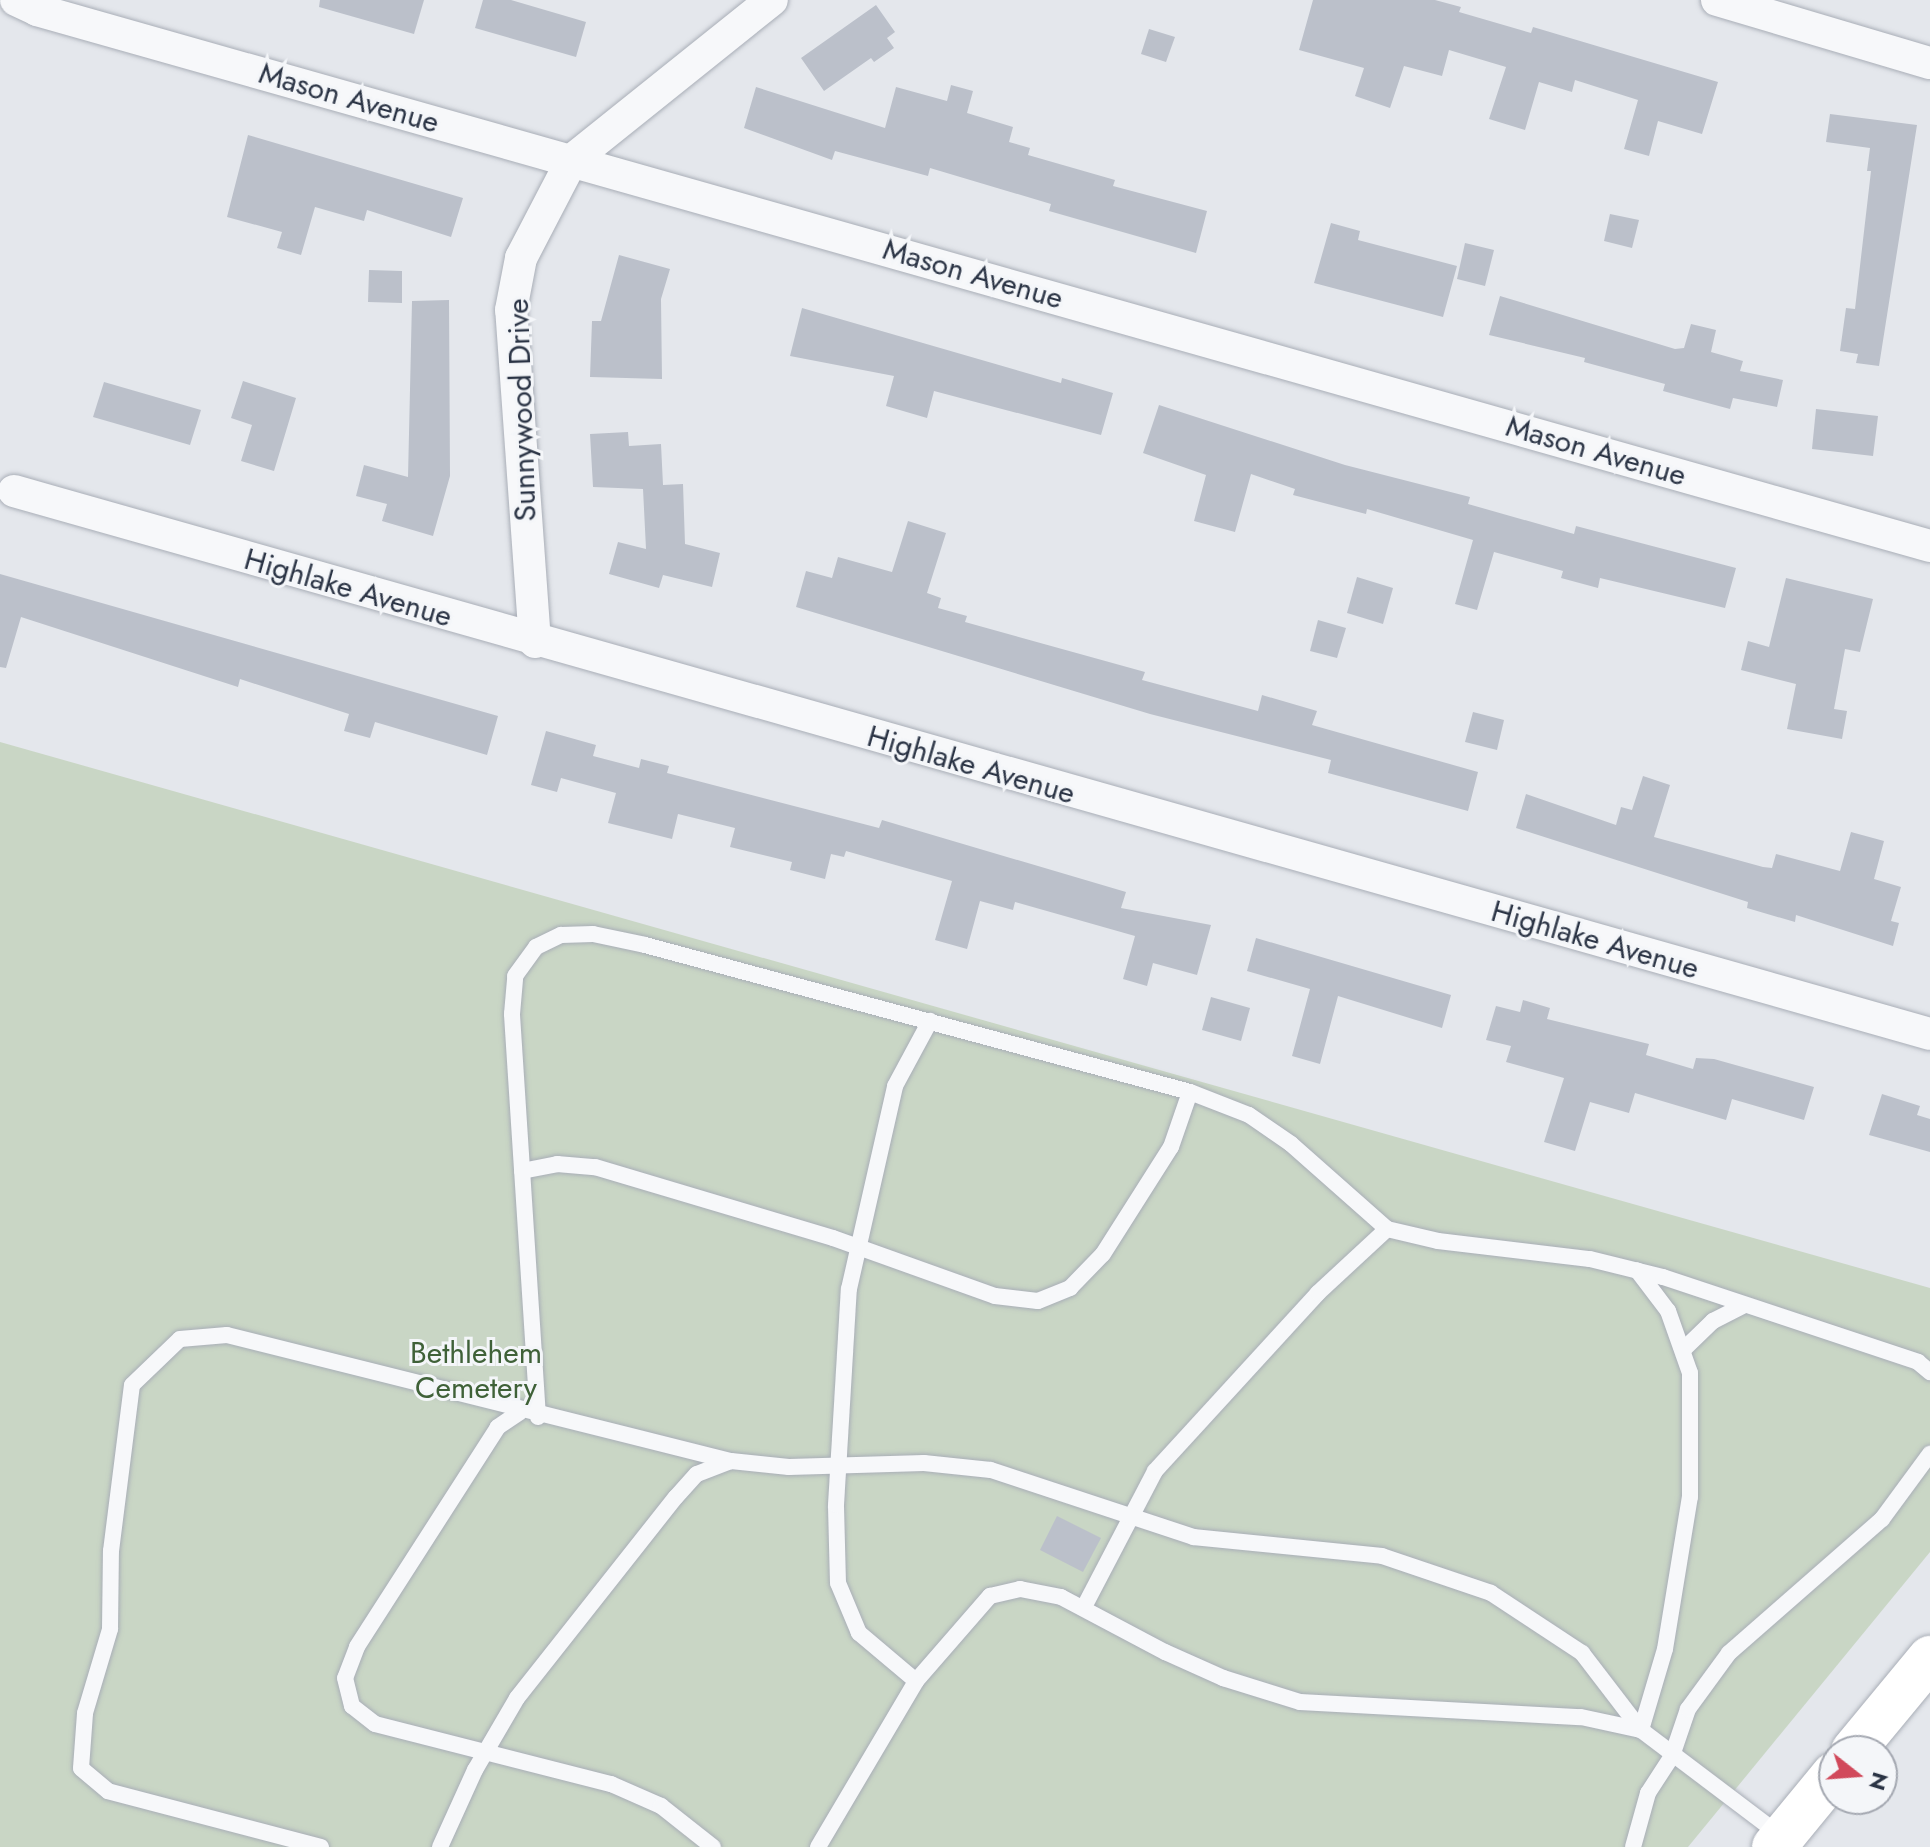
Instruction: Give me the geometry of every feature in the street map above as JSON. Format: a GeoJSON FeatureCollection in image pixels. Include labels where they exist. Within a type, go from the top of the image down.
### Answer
{"type":"FeatureCollection","features":[{"type":"Feature","properties":{"kind":"main road"},"geometry":{"type":"LineString","coordinates":[[1866,1735],[1930,1658]]}},
{"type":"Feature","properties":{"kind":"main road"},"geometry":{"type":"LineString","coordinates":[[1778,1842],[1818,1793]]}},
{"type":"Feature","properties":{"kind":"street","name":"Mason Avenue"},"geometry":{"type":"LineString","coordinates":[[16,0],[37,10],[1930,546]]}},
{"type":"Feature","properties":{"kind":"street","name":"Sunnywood Drive"},"geometry":{"type":"LineString","coordinates":[[535,642],[511,310],[521,258],[572,160],[772,0]]}},
{"type":"Feature","properties":{"kind":"street"},"geometry":{"type":"LineString","coordinates":[[1717,0],[1802,11],[1930,63]]}},
{"type":"Feature","properties":{"kind":"street","name":"Highlake Avenue"},"geometry":{"type":"LineString","coordinates":[[14,491],[535,642],[1930,1034]]}},
{"type":"Feature","properties":{"kind":"lane"},"geometry":{"type":"LineString","coordinates":[[538,1417],[512,1014],[515,976],[536,947],[561,935],[593,934],[645,945],[1190,1092],[1259,1122],[1353,1195],[1387,1229],[1637,1270],[1906,1357],[1930,1372]]}},
{"type":"Feature","properties":{"kind":"lane"},"geometry":{"type":"LineString","coordinates":[[916,1681],[859,1633],[838,1583],[838,1465],[849,1289],[895,1086],[930,1021]]}},
{"type":"Feature","properties":{"kind":"lane"},"geometry":{"type":"LineString","coordinates":[[522,1171],[557,1164],[595,1167],[858,1247],[995,1296],[1038,1301],[1070,1288],[1103,1254],[1171,1147],[1190,1092]]}},
{"type":"Feature","properties":{"kind":"lane"},"geometry":{"type":"LineString","coordinates":[[1084,1607],[1155,1471],[1229,1386],[1387,1229]]}},
{"type":"Feature","properties":{"kind":"lane"},"geometry":{"type":"LineString","coordinates":[[1637,1270],[1668,1311],[1690,1373],[1690,1497],[1665,1649],[1641,1730]]}},
{"type":"Feature","properties":{"kind":"lane"},"geometry":{"type":"LineString","coordinates":[[1683,1350],[1713,1321],[1743,1306]]}},
{"type":"Feature","properties":{"kind":"lane"},"geometry":{"type":"LineString","coordinates":[[321,1847],[108,1791],[81,1768],[85,1713],[110,1629],[111,1551],[132,1385],[180,1339],[227,1335],[538,1417],[731,1461],[838,1465],[924,1463],[991,1470],[1193,1537],[1382,1556],[1491,1593],[1582,1653],[1641,1730],[1778,1842]]}},
{"type":"Feature","properties":{"kind":"lane"},"geometry":{"type":"LineString","coordinates":[[520,1412],[498,1427],[357,1647],[345,1678],[352,1706],[375,1724],[611,1784],[661,1806],[713,1847]]}},
{"type":"Feature","properties":{"kind":"lane"},"geometry":{"type":"LineString","coordinates":[[1633,1847],[1648,1793],[1672,1756],[1688,1709],[1729,1653],[1882,1519],[1930,1454]]}},
{"type":"Feature","properties":{"kind":"lane"},"geometry":{"type":"LineString","coordinates":[[440,1847],[485,1754],[517,1698],[676,1497],[697,1474],[731,1461]]}},
{"type":"Feature","properties":{"kind":"lane"},"geometry":{"type":"LineString","coordinates":[[818,1847],[916,1681],[990,1596],[1020,1589],[1084,1607],[1208,1672],[1300,1702],[1581,1717],[1641,1730]]}},
{"type":"Feature","properties":{"kind":"green space","name":"Bethlehem Cemetery"},"geometry":{"type":"Polygon","coordinates":[[[0,742],[1930,1288],[1930,1552],[1688,1847],[0,1847],[0,742]]]}},
{"type":"Feature","properties":{"kind":"building"},"geometry":{"type":"Polygon","coordinates":[[[320,0],[424,0],[414,34],[319,7],[320,0]]]}},
{"type":"Feature","properties":{"kind":"building"},"geometry":{"type":"Polygon","coordinates":[[[483,0],[511,0],[586,22],[576,57],[475,28],[483,0]]]}},
{"type":"Feature","properties":{"kind":"building"},"geometry":{"type":"Polygon","coordinates":[[[1313,0],[1435,0],[1461,7],[1459,12],[1531,33],[1533,27],[1718,82],[1702,134],[1658,121],[1649,156],[1624,149],[1638,100],[1575,80],[1572,92],[1539,82],[1525,130],[1489,119],[1506,67],[1449,50],[1442,76],[1404,66],[1390,108],[1355,96],[1364,68],[1299,50],[1313,0]]]}},
{"type":"Feature","properties":{"kind":"building"},"geometry":{"type":"Polygon","coordinates":[[[876,5],[895,32],[887,38],[894,48],[874,62],[871,58],[824,91],[801,58],[876,5]]]}},
{"type":"Feature","properties":{"kind":"building"},"geometry":{"type":"Polygon","coordinates":[[[1149,29],[1175,37],[1166,62],[1141,54],[1149,29]]]}},
{"type":"Feature","properties":{"kind":"building"},"geometry":{"type":"Polygon","coordinates":[[[951,85],[973,91],[967,113],[1013,127],[1009,142],[1030,148],[1028,155],[1115,180],[1113,186],[1207,211],[1196,253],[1049,211],[1051,204],[930,168],[928,176],[835,151],[832,160],[744,128],[756,87],[885,128],[896,87],[947,101],[951,85]]]}},
{"type":"Feature","properties":{"kind":"building"},"geometry":{"type":"Polygon","coordinates":[[[1830,114],[1917,125],[1879,366],[1856,363],[1858,354],[1840,351],[1846,308],[1855,309],[1871,171],[1867,171],[1870,148],[1826,142],[1830,114]]]}},
{"type":"Feature","properties":{"kind":"building"},"geometry":{"type":"Polygon","coordinates":[[[248,135],[463,198],[451,237],[367,210],[364,221],[315,207],[301,255],[277,248],[282,232],[227,217],[248,135]]]}},
{"type":"Feature","properties":{"kind":"building"},"geometry":{"type":"Polygon","coordinates":[[[1610,214],[1639,220],[1632,248],[1604,241],[1610,214]]]}},
{"type":"Feature","properties":{"kind":"building"},"geometry":{"type":"Polygon","coordinates":[[[1331,223],[1360,231],[1358,240],[1457,266],[1443,317],[1314,283],[1331,223]]]}},
{"type":"Feature","properties":{"kind":"building"},"geometry":{"type":"Polygon","coordinates":[[[1465,243],[1494,250],[1485,286],[1457,279],[1465,243]]]}},
{"type":"Feature","properties":{"kind":"building"},"geometry":{"type":"Polygon","coordinates":[[[619,255],[670,269],[661,299],[662,379],[590,377],[592,321],[601,321],[619,255]]]}},
{"type":"Feature","properties":{"kind":"building"},"geometry":{"type":"Polygon","coordinates":[[[369,270],[402,271],[402,303],[368,302],[369,270]]]}},
{"type":"Feature","properties":{"kind":"building"},"geometry":{"type":"Polygon","coordinates":[[[1500,296],[1675,349],[1684,348],[1691,324],[1716,330],[1711,352],[1743,361],[1740,371],[1783,380],[1777,407],[1733,398],[1730,409],[1663,391],[1665,384],[1584,362],[1585,358],[1489,335],[1500,296]]]}},
{"type":"Feature","properties":{"kind":"building"},"geometry":{"type":"Polygon","coordinates":[[[449,300],[450,476],[433,536],[382,521],[387,504],[356,496],[364,465],[408,477],[412,301],[449,300]]]}},
{"type":"Feature","properties":{"kind":"building"},"geometry":{"type":"Polygon","coordinates":[[[802,308],[1061,383],[1062,378],[1113,393],[1101,435],[934,391],[927,418],[886,406],[894,376],[790,356],[802,308]]]}},
{"type":"Feature","properties":{"kind":"building"},"geometry":{"type":"Polygon","coordinates":[[[243,381],[296,398],[274,471],[241,461],[252,425],[231,418],[243,381]]]}},
{"type":"Feature","properties":{"kind":"building"},"geometry":{"type":"Polygon","coordinates":[[[104,382],[201,410],[190,445],[93,417],[104,382]]]}},
{"type":"Feature","properties":{"kind":"building"},"geometry":{"type":"Polygon","coordinates":[[[1159,405],[1345,465],[1470,497],[1468,504],[1574,534],[1576,526],[1736,568],[1725,608],[1600,578],[1598,588],[1561,578],[1563,571],[1494,552],[1477,610],[1455,604],[1473,540],[1367,509],[1366,514],[1293,495],[1295,489],[1251,474],[1235,532],[1194,521],[1206,475],[1143,453],[1159,405]]]}},
{"type":"Feature","properties":{"kind":"building"},"geometry":{"type":"Polygon","coordinates":[[[1816,409],[1878,416],[1873,456],[1812,449],[1816,409]]]}},
{"type":"Feature","properties":{"kind":"building"},"geometry":{"type":"Polygon","coordinates":[[[628,432],[629,446],[661,444],[663,485],[683,484],[685,544],[720,553],[712,587],[663,575],[659,588],[609,574],[618,542],[646,549],[643,489],[593,487],[590,434],[628,432]]]}},
{"type":"Feature","properties":{"kind":"building"},"geometry":{"type":"Polygon","coordinates":[[[908,521],[946,533],[927,593],[941,598],[938,608],[967,616],[965,622],[1145,672],[1142,680],[1258,711],[1262,695],[1317,711],[1312,725],[1478,772],[1468,811],[1328,773],[1331,760],[1150,714],[796,607],[806,571],[832,578],[838,557],[892,572],[908,521]]]}},
{"type":"Feature","properties":{"kind":"building"},"geometry":{"type":"Polygon","coordinates":[[[0,574],[498,716],[487,755],[375,722],[370,738],[344,731],[349,714],[240,679],[238,687],[21,617],[6,668],[0,667],[0,574]]]}},
{"type":"Feature","properties":{"kind":"building"},"geometry":{"type":"Polygon","coordinates":[[[1357,577],[1393,588],[1383,624],[1347,613],[1357,577]]]}},
{"type":"Feature","properties":{"kind":"building"},"geometry":{"type":"Polygon","coordinates":[[[1786,578],[1873,599],[1860,652],[1845,649],[1834,709],[1847,711],[1842,739],[1787,729],[1796,684],[1741,670],[1748,641],[1769,647],[1786,578]]]}},
{"type":"Feature","properties":{"kind":"building"},"geometry":{"type":"Polygon","coordinates":[[[1318,620],[1346,628],[1337,658],[1310,651],[1318,620]]]}},
{"type":"Feature","properties":{"kind":"building"},"geometry":{"type":"Polygon","coordinates":[[[1473,712],[1504,720],[1497,750],[1465,742],[1473,712]]]}},
{"type":"Feature","properties":{"kind":"building"},"geometry":{"type":"Polygon","coordinates":[[[546,731],[596,745],[593,756],[639,768],[641,759],[669,766],[667,773],[879,828],[882,820],[1126,892],[1121,908],[1211,925],[1197,975],[1153,963],[1147,986],[1123,979],[1135,936],[1015,902],[1013,910],[980,901],[967,949],[935,940],[952,881],[846,851],[844,857],[831,854],[825,879],[790,870],[792,862],[730,847],[735,828],[678,814],[672,839],[608,823],[616,793],[561,778],[557,792],[531,785],[546,731]]]}},
{"type":"Feature","properties":{"kind":"building"},"geometry":{"type":"Polygon","coordinates":[[[1643,776],[1670,785],[1654,837],[1763,867],[1772,868],[1776,854],[1840,871],[1851,832],[1884,841],[1874,879],[1901,887],[1891,921],[1899,923],[1893,946],[1796,915],[1795,922],[1747,908],[1748,902],[1516,828],[1526,794],[1616,825],[1621,807],[1632,810],[1643,776]]]}},
{"type":"Feature","properties":{"kind":"building"},"geometry":{"type":"Polygon","coordinates":[[[1256,938],[1451,995],[1442,1028],[1338,996],[1320,1064],[1292,1056],[1310,989],[1247,971],[1256,938]]]}},
{"type":"Feature","properties":{"kind":"building"},"geometry":{"type":"Polygon","coordinates":[[[1211,997],[1250,1008],[1241,1041],[1202,1030],[1211,997]]]}},
{"type":"Feature","properties":{"kind":"building"},"geometry":{"type":"Polygon","coordinates":[[[1523,1000],[1550,1008],[1547,1019],[1649,1044],[1646,1055],[1693,1069],[1696,1058],[1714,1059],[1814,1087],[1804,1120],[1732,1099],[1726,1120],[1635,1093],[1629,1113],[1590,1102],[1575,1151],[1544,1142],[1564,1078],[1506,1062],[1511,1046],[1486,1040],[1496,1006],[1520,1012],[1523,1000]]]}},
{"type":"Feature","properties":{"kind":"building"},"geometry":{"type":"Polygon","coordinates":[[[1882,1094],[1920,1106],[1917,1115],[1930,1119],[1930,1152],[1869,1135],[1882,1094]]]}},
{"type":"Feature","properties":{"kind":"building"},"geometry":{"type":"Polygon","coordinates":[[[1057,1516],[1101,1538],[1083,1572],[1040,1550],[1057,1516]]]}}]}
